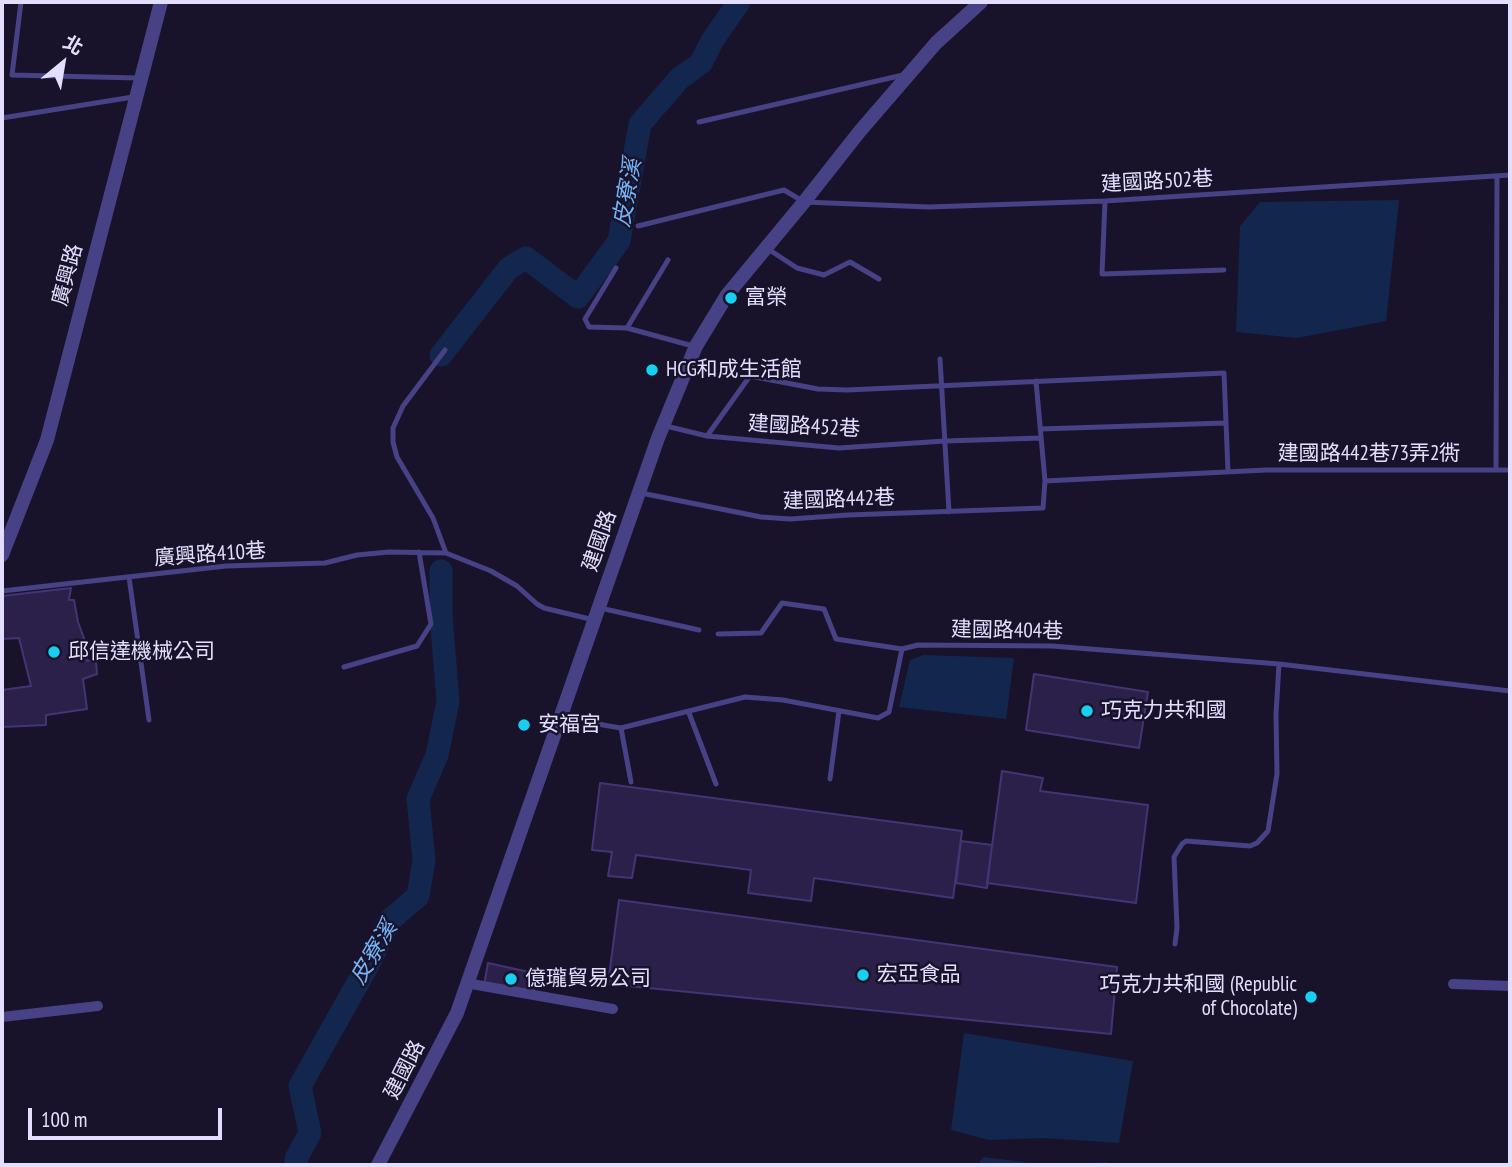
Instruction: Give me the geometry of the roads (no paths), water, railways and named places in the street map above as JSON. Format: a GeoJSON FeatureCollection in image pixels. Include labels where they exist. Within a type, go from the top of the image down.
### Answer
{"type":"FeatureCollection","features":[{"type":"Feature","properties":{"kind":"street","name":"廣興路"},"geometry":{"type":"LineString","coordinates":[[2,555],[47,440],[162,2]]}},
{"type":"Feature","properties":{"kind":"street","name":"建國路"},"geometry":{"type":"LineString","coordinates":[[378,1165],[451,1025],[663,425],[696,346],[727,295],[860,131],[936,43],[981,2]]}},
{"type":"Feature","properties":{"kind":"street"},"geometry":{"type":"LineString","coordinates":[[466,982],[612,1009]]}},
{"type":"Feature","properties":{"kind":"street"},"geometry":{"type":"LineString","coordinates":[[1453,984],[1510,986]]}},
{"type":"Feature","properties":{"kind":"street"},"geometry":{"type":"LineString","coordinates":[[2,1017],[98,1006]]}},
{"type":"Feature","properties":{"kind":"lane"},"geometry":{"type":"LineString","coordinates":[[21,2],[12,75],[141,78]]}},
{"type":"Feature","properties":{"kind":"lane"},"geometry":{"type":"LineString","coordinates":[[699,122],[909,74]]}},
{"type":"Feature","properties":{"kind":"lane"},"geometry":{"type":"LineString","coordinates":[[2,118],[136,97]]}},
{"type":"Feature","properties":{"kind":"lane","name":"建國路502巷"},"geometry":{"type":"LineString","coordinates":[[638,226],[784,190],[804,202],[929,207],[1105,201],[1510,175]]}},
{"type":"Feature","properties":{"kind":"lane"},"geometry":{"type":"LineString","coordinates":[[1496,470],[1497,176]]}},
{"type":"Feature","properties":{"kind":"lane"},"geometry":{"type":"LineString","coordinates":[[1105,201],[1102,274],[1224,270]]}},
{"type":"Feature","properties":{"kind":"lane"},"geometry":{"type":"LineString","coordinates":[[765,247],[797,268],[824,275],[850,262],[879,279]]}},
{"type":"Feature","properties":{"kind":"lane"},"geometry":{"type":"LineString","coordinates":[[627,328],[668,260]]}},
{"type":"Feature","properties":{"kind":"lane"},"geometry":{"type":"LineString","coordinates":[[616,268],[585,319],[589,327],[627,328],[696,346]]}},
{"type":"Feature","properties":{"kind":"lane"},"geometry":{"type":"LineString","coordinates":[[445,350],[403,407],[393,428],[393,442],[397,457],[433,518],[446,553]]}},
{"type":"Feature","properties":{"kind":"lane"},"geometry":{"type":"LineString","coordinates":[[940,359],[949,512]]}},
{"type":"Feature","properties":{"kind":"lane"},"geometry":{"type":"LineString","coordinates":[[707,436],[750,376],[818,389],[847,390],[1224,373],[1228,472]]}},
{"type":"Feature","properties":{"kind":"lane"},"geometry":{"type":"LineString","coordinates":[[1036,381],[1045,481]]}},
{"type":"Feature","properties":{"kind":"lane"},"geometry":{"type":"LineString","coordinates":[[1040,429],[1225,423]]}},
{"type":"Feature","properties":{"kind":"lane","name":"建國路452巷"},"geometry":{"type":"LineString","coordinates":[[663,425],[707,436],[839,448],[1041,438]]}},
{"type":"Feature","properties":{"kind":"lane","name":"建國路442巷73弄2衖"},"geometry":{"type":"LineString","coordinates":[[1045,481],[1228,472],[1510,470]]}},
{"type":"Feature","properties":{"kind":"lane","name":"建國路442巷"},"geometry":{"type":"LineString","coordinates":[[639,492],[761,517],[790,519],[1043,508],[1045,481]]}},
{"type":"Feature","properties":{"kind":"lane","name":"廣興路410巷"},"geometry":{"type":"LineString","coordinates":[[2,591],[226,566],[325,564],[357,555],[389,551],[446,553],[491,571],[517,586],[544,608],[699,630]]}},
{"type":"Feature","properties":{"kind":"lane"},"geometry":{"type":"LineString","coordinates":[[344,667],[417,646],[431,624],[419,552]]}},
{"type":"Feature","properties":{"kind":"lane"},"geometry":{"type":"LineString","coordinates":[[129,577],[149,720]]}},
{"type":"Feature","properties":{"kind":"lane","name":"建國路404巷"},"geometry":{"type":"LineString","coordinates":[[718,635],[761,634],[782,603],[824,609],[836,639],[902,649],[919,645],[1052,646],[1279,664],[1510,691]]}},
{"type":"Feature","properties":{"kind":"lane"},"geometry":{"type":"LineString","coordinates":[[563,712],[621,728],[745,697],[783,700],[878,719],[890,712],[902,649]]}},
{"type":"Feature","properties":{"kind":"lane"},"geometry":{"type":"LineString","coordinates":[[1175,944],[1177,928],[1174,858],[1182,844],[1186,841],[1250,846],[1257,843],[1268,831],[1277,774],[1279,664]]}},
{"type":"Feature","properties":{"kind":"lane"},"geometry":{"type":"LineString","coordinates":[[830,779],[839,711]]}},
{"type":"Feature","properties":{"kind":"lane"},"geometry":{"type":"LineString","coordinates":[[689,713],[716,784]]}},
{"type":"Feature","properties":{"kind":"lane"},"geometry":{"type":"LineString","coordinates":[[621,728],[631,782]]}},
{"type":"Feature","properties":{"kind":"water"},"geometry":{"type":"Polygon","coordinates":[[[1399,200],[1386,321],[1297,338],[1236,332],[1240,226],[1260,202],[1399,200]]]}},
{"type":"Feature","properties":{"kind":"water"},"geometry":{"type":"Polygon","coordinates":[[[923,655],[1014,658],[1006,719],[899,707],[910,660],[923,655]]]}},
{"type":"Feature","properties":{"kind":"water"},"geometry":{"type":"Polygon","coordinates":[[[964,1033],[1133,1061],[1119,1143],[1043,1138],[989,1140],[951,1130],[964,1033]]]}},
{"type":"Feature","properties":{"kind":"water"},"geometry":{"type":"Polygon","coordinates":[[[983,1157],[1047,1165],[978,1165],[983,1157]]]}},
{"type":"Feature","properties":{"kind":"water"},"geometry":{"type":"Polygon","coordinates":[[[1109,1162],[1108,1165],[1047,1165],[1109,1162]]]}},
{"type":"Feature","properties":{"kind":"waterway","name":"皮寮溪"},"geometry":{"type":"LineString","coordinates":[[441,355],[509,268],[526,258],[578,297],[619,241],[640,124],[679,79],[701,63],[712,41],[739,2]]}},
{"type":"Feature","properties":{"kind":"waterway","name":"皮寮溪"},"geometry":{"type":"LineString","coordinates":[[296,1165],[296,1159],[310,1133],[300,1086],[369,963],[389,921],[418,896],[424,860],[418,799],[437,755],[448,702],[441,615],[441,571]]}},
{"type":"Feature","properties":{"kind":"place","name":"富榮"},"geometry":{"type":"Point","coordinates":[731,298]}},
{"type":"Feature","properties":{"kind":"place","name":"HCG和成生活館"},"geometry":{"type":"Point","coordinates":[652,370]}},
{"type":"Feature","properties":{"kind":"place","name":"邱信達機械公司"},"geometry":{"type":"Point","coordinates":[54,652]}},
{"type":"Feature","properties":{"kind":"place","name":"巧克力共和國"},"geometry":{"type":"Point","coordinates":[1087,711]}},
{"type":"Feature","properties":{"kind":"place","name":"安福宮"},"geometry":{"type":"Point","coordinates":[524,725]}},
{"type":"Feature","properties":{"kind":"place","name":"宏亞食品"},"geometry":{"type":"Point","coordinates":[863,975]}},
{"type":"Feature","properties":{"kind":"place","name":"億瓏貿易公司"},"geometry":{"type":"Point","coordinates":[511,979]}},
{"type":"Feature","properties":{"kind":"place","name":"巧克力共和國 (Republic of Chocolate)"},"geometry":{"type":"Point","coordinates":[1311,997]}}]}
